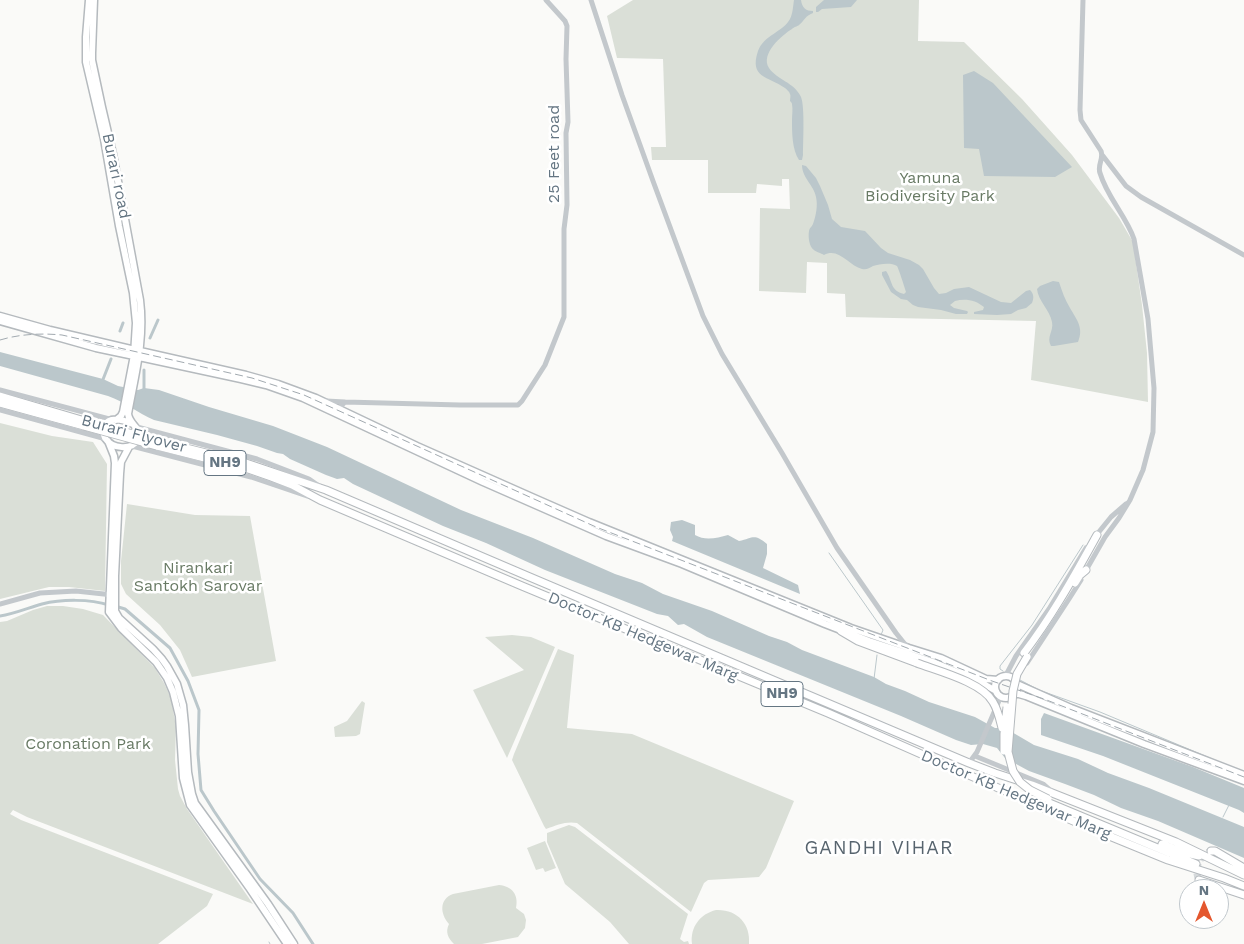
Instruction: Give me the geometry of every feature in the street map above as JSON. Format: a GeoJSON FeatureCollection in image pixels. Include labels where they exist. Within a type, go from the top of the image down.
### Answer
{"type":"FeatureCollection","features":[{"type":"Feature","properties":{"kind":"highway","name":"Burari Flyover"},"geometry":{"type":"LineString","coordinates":[[0,396],[246,463],[293,482],[320,500]]}},
{"type":"Feature","properties":{"kind":"highway","name":"Burari Flyover"},"geometry":{"type":"LineString","coordinates":[[0,404],[326,490]]}},
{"type":"Feature","properties":{"kind":"highway","name":"Doctor KB Hedgewar Marg"},"geometry":{"type":"LineString","coordinates":[[326,490],[981,768],[1032,785],[1210,854],[1244,875]]}},
{"type":"Feature","properties":{"kind":"highway","name":"Doctor KB Hedgewar Marg"},"geometry":{"type":"LineString","coordinates":[[320,500],[828,713],[1081,824],[1168,860],[1244,886]]}},
{"type":"Feature","properties":{"kind":"highway"},"geometry":{"type":"LineString","coordinates":[[1096,535],[1060,608],[1017,674],[1011,704],[1008,745],[1009,759],[1013,771],[1016,777],[1030,790],[1169,850],[1224,878]]}},
{"type":"Feature","properties":{"kind":"highway"},"geometry":{"type":"LineString","coordinates":[[1086,570],[1072,584],[1024,654],[1014,672],[1009,689],[1004,734],[1004,752],[1012,777],[1024,790],[1039,798],[1169,850],[1210,854],[1215,851],[1244,868]]}},
{"type":"Feature","properties":{"kind":"highway"},"geometry":{"type":"LineString","coordinates":[[841,630],[858,641],[976,685],[993,701],[1004,734]]}},
{"type":"Feature","properties":{"kind":"highway"},"geometry":{"type":"LineString","coordinates":[[981,768],[989,762]]}},
{"type":"Feature","properties":{"kind":"highway"},"geometry":{"type":"LineString","coordinates":[[1035,804],[1033,797],[1039,792],[1065,802],[1076,802]]}},
{"type":"Feature","properties":{"kind":"highway"},"geometry":{"type":"LineString","coordinates":[[1229,890],[1244,895]]}},
{"type":"Feature","properties":{"kind":"main road","name":"Burari road"},"geometry":{"type":"LineString","coordinates":[[89,0],[92,59],[113,154],[140,300],[142,329],[126,413]]}},
{"type":"Feature","properties":{"kind":"main road","name":"Burari road"},"geometry":{"type":"LineString","coordinates":[[91,11],[94,0]]}},
{"type":"Feature","properties":{"kind":"main road"},"geometry":{"type":"LineString","coordinates":[[0,316],[137,354],[241,379],[337,410],[548,504],[980,682],[1007,698],[1015,694],[1026,696],[1144,744],[1244,781]]}},
{"type":"Feature","properties":{"kind":"main road"},"geometry":{"type":"LineString","coordinates":[[0,322],[96,348],[246,375],[278,384],[323,401],[337,410],[483,482],[606,536],[682,564],[841,630],[942,658],[986,678],[998,680],[1005,677],[1013,679],[1016,683],[1071,708],[1244,776]]}},
{"type":"Feature","properties":{"kind":"main road"},"geometry":{"type":"LineString","coordinates":[[113,556],[121,462],[131,446],[137,442],[139,436],[126,413],[109,421],[103,431],[114,456],[115,463],[112,596],[115,611],[119,618],[162,659],[177,684],[183,705],[188,772],[192,794],[198,808],[265,906],[294,944]]}},
{"type":"Feature","properties":{"kind":"main road"},"geometry":{"type":"LineString","coordinates":[[114,420],[135,426]]}},
{"type":"Feature","properties":{"kind":"main road"},"geometry":{"type":"LineString","coordinates":[[107,440],[118,446],[131,446]]}},
{"type":"Feature","properties":{"kind":"main road"},"geometry":{"type":"LineString","coordinates":[[112,596],[108,608],[114,620],[156,662],[167,678],[173,692],[179,716],[183,778],[190,805],[252,887]]}},
{"type":"Feature","properties":{"kind":"main road"},"geometry":{"type":"LineString","coordinates":[[998,680],[996,684],[999,694]]}},
{"type":"Feature","properties":{"kind":"main road"},"geometry":{"type":"LineString","coordinates":[[1015,694],[1017,690],[1016,683]]}},
{"type":"Feature","properties":{"kind":"main road"},"geometry":{"type":"LineString","coordinates":[[265,906],[287,944]]}},
{"type":"Feature","properties":{"kind":"street","name":"25 Feet road"},"geometry":{"type":"LineString","coordinates":[[345,402],[518,405],[545,365],[564,316],[564,229],[568,110],[567,26],[565,21],[546,0]]}},
{"type":"Feature","properties":{"kind":"street"},"geometry":{"type":"LineString","coordinates":[[591,0],[622,95],[703,316],[722,354],[837,548],[908,648]]}},
{"type":"Feature","properties":{"kind":"street"},"geometry":{"type":"LineString","coordinates":[[1083,0],[1081,120],[1103,156],[1132,191],[1244,255]]}},
{"type":"Feature","properties":{"kind":"street"},"geometry":{"type":"LineString","coordinates":[[1016,683],[1021,670],[1069,599],[1105,537],[1130,500],[1143,470],[1153,432],[1154,388],[1152,358],[1148,319],[1134,239],[1131,230],[1100,174],[1099,168],[1103,156]]}},
{"type":"Feature","properties":{"kind":"street"},"geometry":{"type":"LineString","coordinates":[[0,390],[114,420]]}},
{"type":"Feature","properties":{"kind":"street"},"geometry":{"type":"LineString","coordinates":[[323,401],[345,402]]}},
{"type":"Feature","properties":{"kind":"street"},"geometry":{"type":"LineString","coordinates":[[337,410],[345,402]]}},
{"type":"Feature","properties":{"kind":"street"},"geometry":{"type":"LineString","coordinates":[[0,410],[107,440]]}},
{"type":"Feature","properties":{"kind":"street"},"geometry":{"type":"LineString","coordinates":[[87,434],[92,414]]}},
{"type":"Feature","properties":{"kind":"street"},"geometry":{"type":"LineString","coordinates":[[135,426],[257,459],[309,479],[326,490]]}},
{"type":"Feature","properties":{"kind":"street"},"geometry":{"type":"LineString","coordinates":[[131,446],[251,477],[320,500]]}},
{"type":"Feature","properties":{"kind":"street"},"geometry":{"type":"LineString","coordinates":[[1005,677],[1016,656],[1049,610],[1096,535],[1130,500]]}},
{"type":"Feature","properties":{"kind":"street"},"geometry":{"type":"LineString","coordinates":[[0,604],[40,593],[76,591],[112,596]]}},
{"type":"Feature","properties":{"kind":"street"},"geometry":{"type":"LineString","coordinates":[[882,642],[892,640],[896,633]]}},
{"type":"Feature","properties":{"kind":"street"},"geometry":{"type":"LineString","coordinates":[[969,763],[976,754],[999,694]]}},
{"type":"Feature","properties":{"kind":"street"},"geometry":{"type":"LineString","coordinates":[[976,754],[989,762],[1043,784],[1054,794]]}},
{"type":"Feature","properties":{"kind":"green space","name":"Yamuna Biodiversity Park"},"geometry":{"type":"Polygon","coordinates":[[[633,0],[919,0],[918,41],[964,42],[1022,99],[1072,155],[1119,218],[1133,242],[1147,353],[1148,402],[1031,380],[1036,321],[846,317],[845,294],[827,293],[827,263],[807,262],[806,293],[759,291],[760,208],[790,209],[789,179],[782,179],[782,186],[757,184],[756,193],[708,193],[708,160],[652,160],[651,147],[666,147],[663,59],[617,58],[607,16],[633,0]]]}},
{"type":"Feature","properties":{"kind":"green space"},"geometry":{"type":"Polygon","coordinates":[[[0,423],[52,436],[93,442],[107,464],[105,591],[49,587],[0,599],[0,423]]]}},
{"type":"Feature","properties":{"kind":"green space","name":"Nirankari Santokh Sarovar"},"geometry":{"type":"Polygon","coordinates":[[[127,504],[195,515],[250,516],[276,661],[192,677],[180,650],[160,625],[126,594],[121,584],[121,561],[127,504]]]}},
{"type":"Feature","properties":{"kind":"green space","name":"Coronation Park"},"geometry":{"type":"Polygon","coordinates":[[[47,606],[83,609],[103,615],[155,668],[171,698],[176,727],[175,760],[180,796],[253,904],[13,810],[10,814],[21,820],[213,894],[207,906],[158,944],[0,944],[0,622],[47,606]]]}},
{"type":"Feature","properties":{"kind":"green space"},"geometry":{"type":"Polygon","coordinates":[[[512,635],[531,637],[555,647],[507,758],[473,690],[524,670],[485,637],[512,635]]]}},
{"type":"Feature","properties":{"kind":"green space"},"geometry":{"type":"Polygon","coordinates":[[[558,649],[574,655],[567,728],[632,734],[794,801],[766,868],[759,877],[708,880],[704,883],[691,912],[577,823],[565,823],[546,829],[512,760],[558,649]]]}},
{"type":"Feature","properties":{"kind":"green space"},"geometry":{"type":"Polygon","coordinates":[[[362,701],[365,703],[360,734],[356,736],[335,737],[334,727],[347,721],[362,701]]]}},
{"type":"Feature","properties":{"kind":"green space"},"geometry":{"type":"Polygon","coordinates":[[[569,825],[575,827],[688,914],[680,939],[684,942],[688,941],[689,944],[629,944],[610,922],[565,884],[547,842],[547,833],[569,825]]]}},
{"type":"Feature","properties":{"kind":"green space"},"geometry":{"type":"Polygon","coordinates":[[[545,841],[556,868],[545,872],[543,868],[536,870],[527,848],[545,841]]]}},
{"type":"Feature","properties":{"kind":"green space"},"geometry":{"type":"Polygon","coordinates":[[[499,885],[508,887],[514,892],[517,903],[516,908],[524,914],[526,920],[525,928],[518,937],[482,944],[454,944],[448,935],[449,924],[444,916],[442,907],[445,899],[453,894],[499,885]]]}},
{"type":"Feature","properties":{"kind":"green space"},"geometry":{"type":"Polygon","coordinates":[[[716,910],[730,912],[741,919],[748,930],[749,944],[692,944],[694,927],[697,922],[705,915],[716,910]]]}},
{"type":"Feature","properties":{"kind":"shaded area"},"geometry":{"type":"Polygon","coordinates":[[[794,0],[801,0],[802,5],[808,10],[813,11],[813,13],[778,40],[767,57],[767,63],[772,72],[790,84],[801,97],[803,117],[802,160],[799,160],[794,146],[790,93],[785,88],[762,75],[756,66],[758,51],[761,46],[790,19],[794,0]]]}},
{"type":"Feature","properties":{"kind":"shaded area"},"geometry":{"type":"Polygon","coordinates":[[[824,0],[857,0],[851,7],[822,9],[816,12],[816,7],[824,0]]]}},
{"type":"Feature","properties":{"kind":"shaded area"},"geometry":{"type":"Polygon","coordinates":[[[974,71],[993,83],[1072,167],[1055,177],[984,176],[979,149],[964,148],[963,75],[974,71]]]}},
{"type":"Feature","properties":{"kind":"shaded area"},"geometry":{"type":"Polygon","coordinates":[[[802,165],[806,166],[816,178],[832,219],[841,227],[865,231],[888,253],[919,265],[939,294],[969,287],[1001,302],[1011,303],[1030,290],[1033,296],[1032,303],[1026,308],[1011,314],[997,315],[974,314],[974,312],[983,310],[984,307],[974,301],[966,300],[955,301],[950,305],[967,311],[967,314],[956,314],[918,307],[891,292],[882,275],[882,272],[886,271],[896,291],[904,294],[906,292],[897,266],[885,264],[862,269],[834,253],[824,255],[815,251],[810,244],[809,230],[815,218],[817,200],[804,174],[802,165]]]}},
{"type":"Feature","properties":{"kind":"shaded area"},"geometry":{"type":"Polygon","coordinates":[[[1053,281],[1059,282],[1079,324],[1080,337],[1078,342],[1051,346],[1049,340],[1052,322],[1049,313],[1039,298],[1037,289],[1053,281]]]}},
{"type":"Feature","properties":{"kind":"shaded area"},"geometry":{"type":"Polygon","coordinates":[[[0,352],[103,379],[118,386],[138,390],[144,388],[159,390],[273,426],[327,447],[461,510],[533,538],[615,574],[642,583],[663,594],[712,611],[802,650],[874,677],[929,702],[975,717],[995,728],[1005,728],[1034,745],[1078,759],[1108,773],[1244,827],[1244,858],[1158,821],[1121,808],[1094,795],[1029,771],[1005,758],[997,748],[983,744],[971,745],[956,740],[707,637],[684,624],[678,625],[668,616],[657,614],[545,570],[443,526],[344,478],[337,479],[326,475],[283,454],[257,446],[154,420],[108,396],[0,366],[0,352]]]}},
{"type":"Feature","properties":{"kind":"shaded area"},"geometry":{"type":"Polygon","coordinates":[[[682,520],[695,525],[695,535],[703,538],[728,535],[739,541],[753,537],[759,538],[767,544],[767,554],[763,568],[798,585],[800,594],[672,541],[671,522],[682,520]]]}},
{"type":"Feature","properties":{"kind":"shaded area"},"geometry":{"type":"Polygon","coordinates":[[[1044,713],[1193,767],[1244,788],[1244,813],[1103,756],[1041,735],[1041,719],[1044,713]]]}},
{"type":"Feature","properties":{"kind":"waterway"},"geometry":{"type":"LineString","coordinates":[[150,338],[158,320]]}},
{"type":"Feature","properties":{"kind":"waterway"},"geometry":{"type":"LineString","coordinates":[[120,331],[123,323]]}},
{"type":"Feature","properties":{"kind":"waterway"},"geometry":{"type":"LineString","coordinates":[[102,382],[111,359]]}},
{"type":"Feature","properties":{"kind":"waterway"},"geometry":{"type":"LineString","coordinates":[[144,370],[144,391]]}},
{"type":"Feature","properties":{"kind":"waterway"},"geometry":{"type":"LineString","coordinates":[[1003,671],[1000,669],[1000,666],[1032,625],[1083,545]]}},
{"type":"Feature","properties":{"kind":"waterway"},"geometry":{"type":"LineString","coordinates":[[829,553],[883,630],[881,635]]}},
{"type":"Feature","properties":{"kind":"waterway"},"geometry":{"type":"LineString","coordinates":[[0,616],[58,601],[76,600],[109,605]]}},
{"type":"Feature","properties":{"kind":"waterway"},"geometry":{"type":"LineString","coordinates":[[115,606],[125,609],[170,648],[188,681],[199,710],[198,754],[201,790],[260,879],[293,913],[313,944]]}},
{"type":"Feature","properties":{"kind":"waterway"},"geometry":{"type":"LineString","coordinates":[[874,679],[877,655]]}},
{"type":"Feature","properties":{"kind":"waterway"},"geometry":{"type":"LineString","coordinates":[[1020,680],[1039,690],[1100,712],[1229,766]]}},
{"type":"Feature","properties":{"kind":"waterway"},"geometry":{"type":"LineString","coordinates":[[1223,817],[1229,805]]}},
{"type":"Feature","properties":{"kind":"tunnel"},"geometry":{"type":"LineString","coordinates":[[1198,879],[1197,867],[1201,859],[1211,851]]}},
{"type":"Feature","properties":{"kind":"railway"},"geometry":{"type":"LineString","coordinates":[[0,340],[31,334],[62,335],[252,378],[304,395],[596,527],[1244,777]]}},
{"type":"Feature","properties":{"kind":"district","name":"GANDHI VIHAR"},"geometry":{"type":"Point","coordinates":[879,848]}}]}
